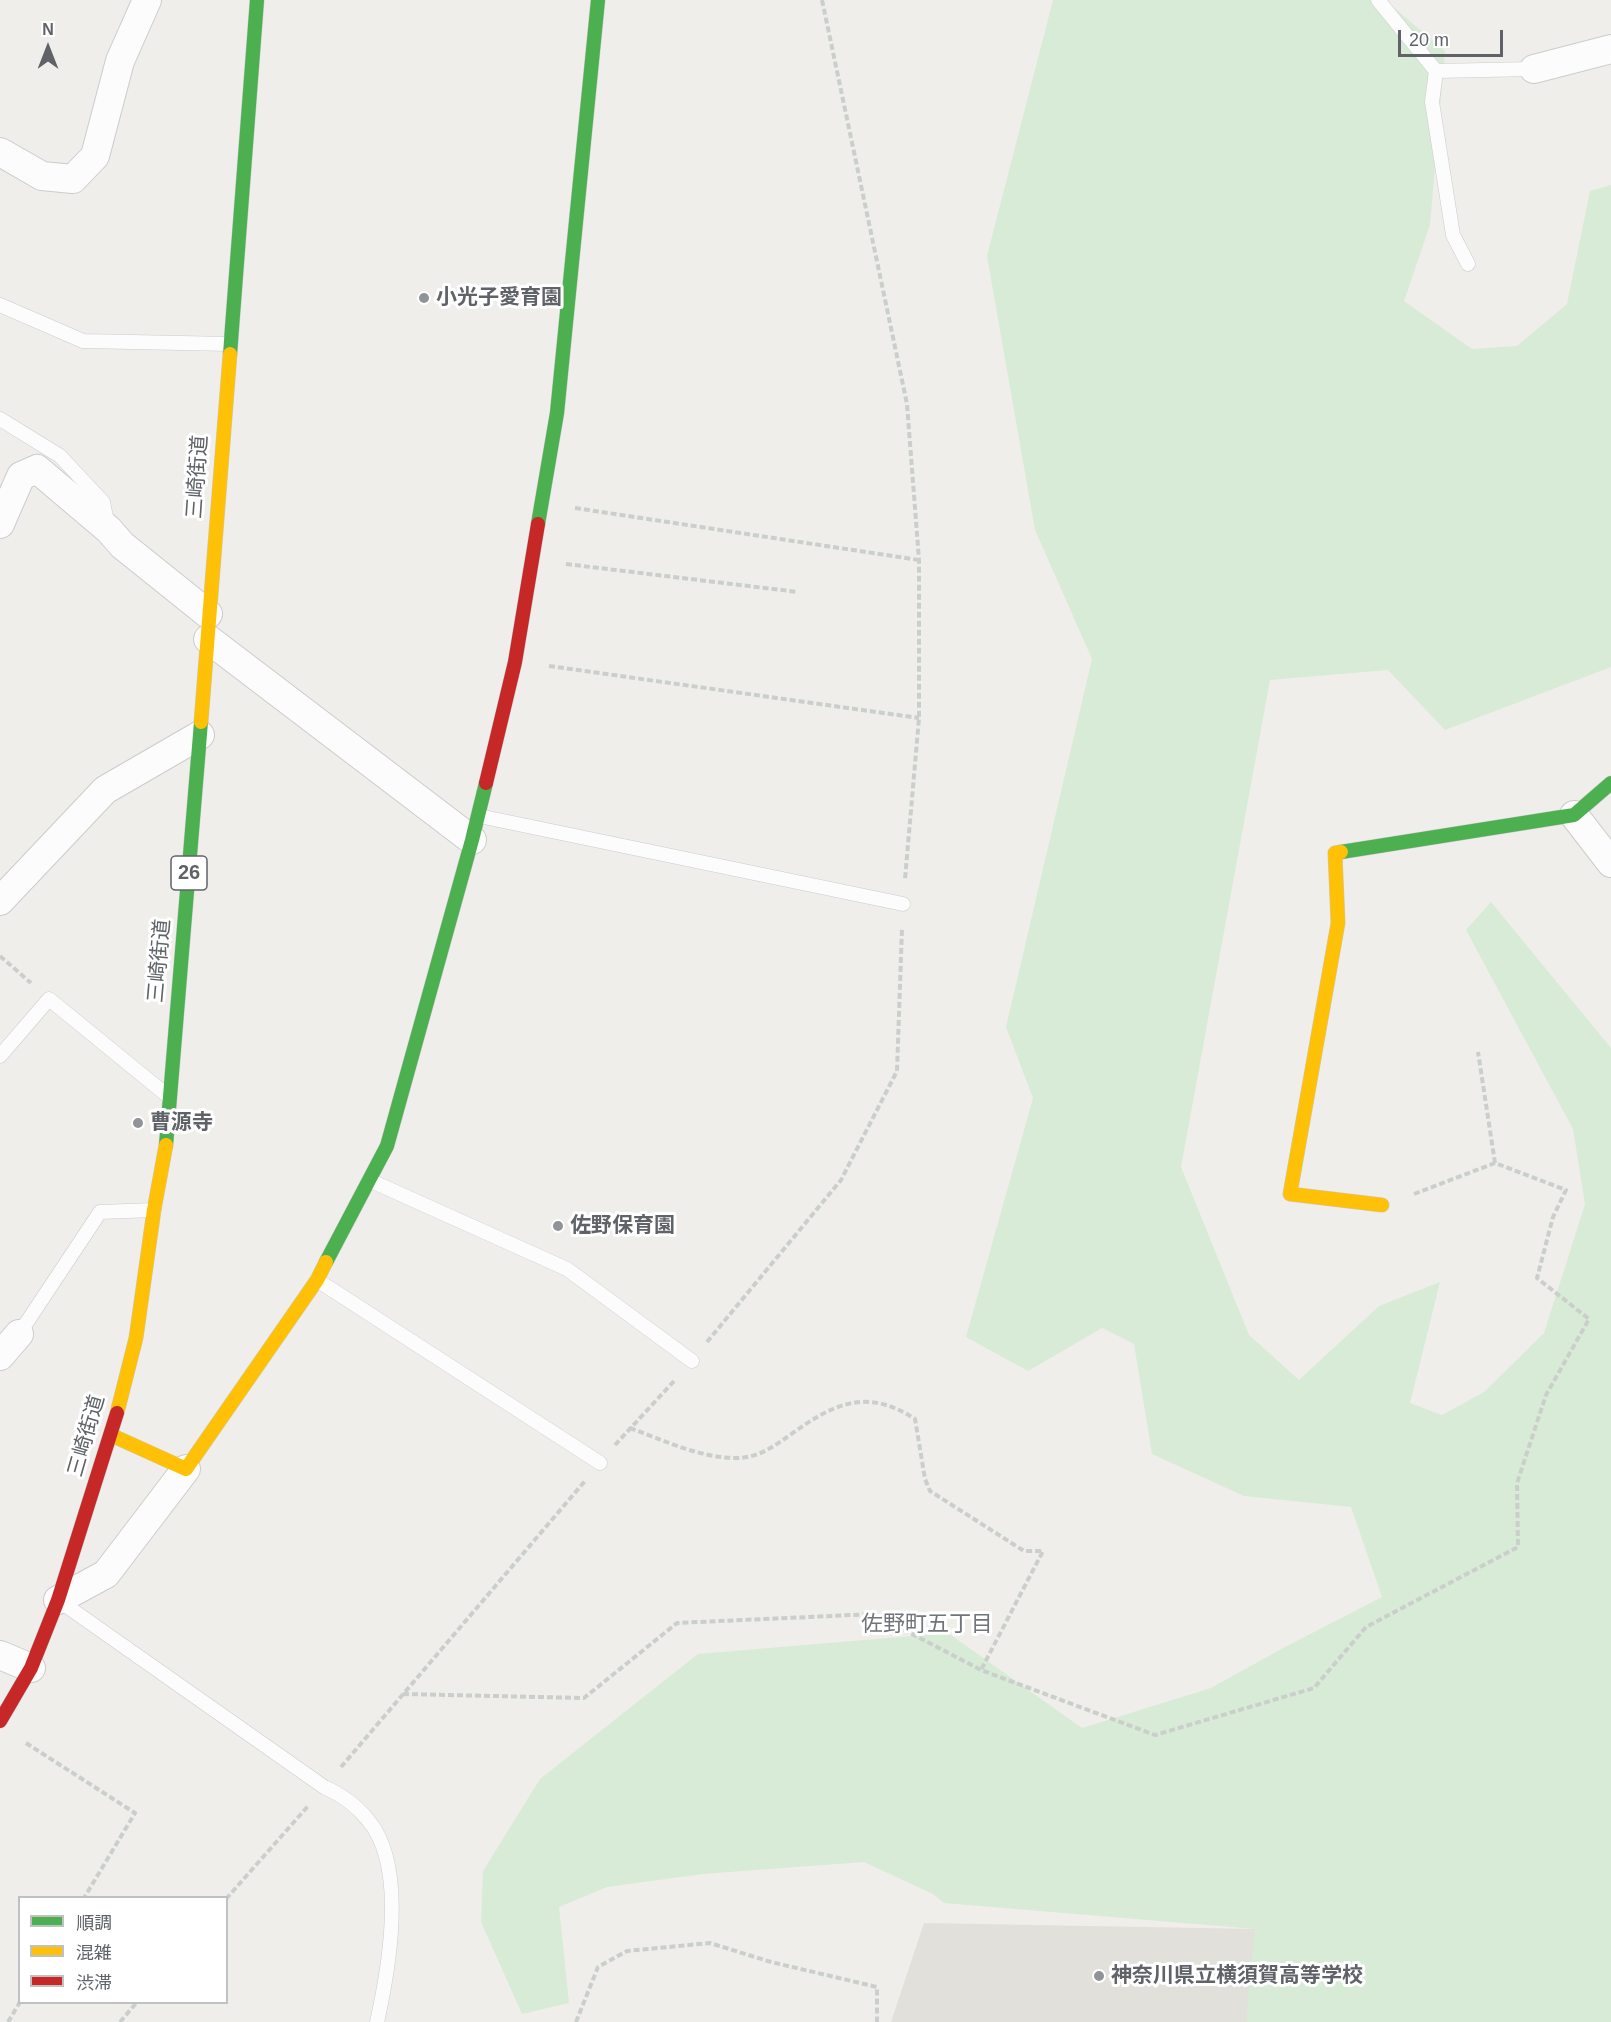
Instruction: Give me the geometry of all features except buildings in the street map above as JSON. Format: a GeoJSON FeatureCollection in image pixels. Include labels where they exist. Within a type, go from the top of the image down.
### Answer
{"type":"FeatureCollection","features":[{"type":"Feature","properties":{"kind":"street"},"geometry":{"type":"LineString","coordinates":[[0,152],[42,176],[73,179],[94,156],[120,61],[147,0]]}},
{"type":"Feature","properties":{"kind":"street","name":"三崎街道"},"geometry":{"type":"LineString","coordinates":[[0,1721],[31,1668],[58,1600],[111,1435],[136,1338],[166,1143],[257,0]]}},
{"type":"Feature","properties":{"kind":"street"},"geometry":{"type":"LineString","coordinates":[[58,1600],[106,1574],[186,1469],[317,1280],[387,1146],[476,828],[515,662],[558,413],[598,0]]}},
{"type":"Feature","properties":{"kind":"street"},"geometry":{"type":"LineString","coordinates":[[1534,69],[1611,49]]}},
{"type":"Feature","properties":{"kind":"street"},"geometry":{"type":"LineString","coordinates":[[0,524],[21,476],[37,469],[109,530],[122,546],[208,627],[476,828]]}},
{"type":"Feature","properties":{"kind":"street"},"geometry":{"type":"LineString","coordinates":[[0,901],[105,790],[200,735]]}},
{"type":"Feature","properties":{"kind":"street"},"geometry":{"type":"LineString","coordinates":[[1382,1205],[1290,1194],[1338,923],[1335,853],[1574,815],[1611,783]]}},
{"type":"Feature","properties":{"kind":"street"},"geometry":{"type":"LineString","coordinates":[[1574,815],[1611,863]]}},
{"type":"Feature","properties":{"kind":"street"},"geometry":{"type":"LineString","coordinates":[[0,1356],[19,1334]]}},
{"type":"Feature","properties":{"kind":"street"},"geometry":{"type":"LineString","coordinates":[[111,1435],[186,1469]]}},
{"type":"Feature","properties":{"kind":"street"},"geometry":{"type":"LineString","coordinates":[[0,1655],[31,1668]]}},
{"type":"Feature","properties":{"kind":"lane"},"geometry":{"type":"LineString","coordinates":[[1378,0],[1436,71],[1432,102],[1453,236],[1468,264]]}},
{"type":"Feature","properties":{"kind":"lane"},"geometry":{"type":"LineString","coordinates":[[1436,71],[1534,69]]}},
{"type":"Feature","properties":{"kind":"lane"},"geometry":{"type":"LineString","coordinates":[[0,305],[83,341],[230,344]]}},
{"type":"Feature","properties":{"kind":"lane"},"geometry":{"type":"LineString","coordinates":[[0,419],[60,456],[103,502],[109,530]]}},
{"type":"Feature","properties":{"kind":"lane"},"geometry":{"type":"LineString","coordinates":[[476,828],[903,904]]}},
{"type":"Feature","properties":{"kind":"lane"},"geometry":{"type":"LineString","coordinates":[[0,1056],[49,999],[170,1098]]}},
{"type":"Feature","properties":{"kind":"lane"},"geometry":{"type":"LineString","coordinates":[[369,1180],[567,1269],[692,1361]]}},
{"type":"Feature","properties":{"kind":"lane"},"geometry":{"type":"LineString","coordinates":[[19,1334],[100,1212],[154,1210]]}},
{"type":"Feature","properties":{"kind":"lane"},"geometry":{"type":"LineString","coordinates":[[317,1280],[600,1463]]}},
{"type":"Feature","properties":{"kind":"lane"},"geometry":{"type":"LineString","coordinates":[[58,1600],[324,1787],[335,1792],[368,1820],[382,1845],[388,1864],[391,1898],[391,1944],[377,2022]]}},
{"type":"Feature","properties":{"kind":"path"},"geometry":{"type":"LineString","coordinates":[[228,1897],[630,1428],[692,1361],[841,1180],[897,1071],[903,904],[920,718],[919,560],[908,404],[822,0]]}},
{"type":"Feature","properties":{"kind":"path"},"geometry":{"type":"LineString","coordinates":[[542,503],[919,560]]}},
{"type":"Feature","properties":{"kind":"path"},"geometry":{"type":"LineString","coordinates":[[532,560],[798,592]]}},
{"type":"Feature","properties":{"kind":"path"},"geometry":{"type":"LineString","coordinates":[[515,662],[920,718]]}},
{"type":"Feature","properties":{"kind":"path"},"geometry":{"type":"LineString","coordinates":[[0,956],[49,999]]}},
{"type":"Feature","properties":{"kind":"path"},"geometry":{"type":"LineString","coordinates":[[1478,1052],[1495,1163]]}},
{"type":"Feature","properties":{"kind":"path"},"geometry":{"type":"LineString","coordinates":[[403,1694],[584,1698],[677,1623],[862,1614],[874,1614],[981,1670],[1155,1735],[1314,1688],[1366,1627],[1518,1546],[1516,1483],[1546,1395],[1589,1318],[1537,1278],[1552,1216],[1566,1190],[1495,1163],[1382,1205]]}},
{"type":"Feature","properties":{"kind":"path"},"geometry":{"type":"LineString","coordinates":[[630,1428],[704,1453],[737,1458],[765,1453],[821,1413],[847,1403],[873,1403],[897,1407],[915,1419],[925,1479],[930,1491],[1024,1551],[1042,1551],[981,1670]]}},
{"type":"Feature","properties":{"kind":"path"},"geometry":{"type":"LineString","coordinates":[[19,1738],[135,1813],[85,1896]]}},
{"type":"Feature","properties":{"kind":"path"},"geometry":{"type":"LineString","coordinates":[[576,2022],[598,1967],[627,1951],[710,1943],[771,1962],[877,1987],[877,2022]]}},
{"type":"Feature","properties":{"kind":"path"},"geometry":{"type":"LineString","coordinates":[[8,2022],[19,2004]]}},
{"type":"Feature","properties":{"kind":"path"},"geometry":{"type":"LineString","coordinates":[[120,2022],[135,2004]]}},
{"type":"Feature","properties":{"kind":"shaded area","name":"神奈川県立横須賀高等学校"},"geometry":{"type":"Polygon","coordinates":[[[924,1923],[1255,1929],[1327,2022],[891,2022],[924,1923]]]}},
{"type":"Feature","properties":{"kind":"green space"},"geometry":{"type":"Polygon","coordinates":[[[1053,0],[1385,0],[1445,51],[1430,225],[1404,301],[1472,349],[1517,346],[1567,304],[1590,191],[1611,185],[1611,667],[1445,730],[1388,670],[1270,680],[1181,1167],[1249,1335],[1299,1380],[1379,1306],[1440,1282],[1410,1403],[1442,1415],[1484,1392],[1544,1333],[1585,1204],[1573,1129],[1466,930],[1491,902],[1611,1048],[1611,2022],[1248,2022],[1246,2021],[1255,1929],[944,1903],[933,1894],[864,1862],[703,1874],[607,1887],[559,1907],[569,2003],[522,2014],[481,1922],[483,1871],[540,1779],[698,1654],[948,1633],[1082,1728],[1211,1688],[1382,1597],[1351,1507],[1244,1496],[1152,1454],[1134,1344],[1102,1328],[1028,1371],[966,1337],[1033,1098],[1006,1027],[1092,659],[1035,530],[987,256],[1053,0]]]}},
{"type":"Feature","properties":{"kind":"traffic: fast"},"geometry":{"type":"LineString","coordinates":[[230,354],[257,0]]}},
{"type":"Feature","properties":{"kind":"traffic: fast"},"geometry":{"type":"LineString","coordinates":[[538,524],[557,413],[598,0]]}},
{"type":"Feature","properties":{"kind":"traffic: fast"},"geometry":{"type":"LineString","coordinates":[[166,1145],[201,722]]}},
{"type":"Feature","properties":{"kind":"traffic: fast"},"geometry":{"type":"LineString","coordinates":[[326,1262],[387,1146],[486,783]]}},
{"type":"Feature","properties":{"kind":"traffic: fast"},"geometry":{"type":"LineString","coordinates":[[1341,852],[1574,815],[1611,783]]}},
{"type":"Feature","properties":{"kind":"traffic: slow"},"geometry":{"type":"LineString","coordinates":[[201,722],[230,354]]}},
{"type":"Feature","properties":{"kind":"traffic: slow"},"geometry":{"type":"LineString","coordinates":[[1341,852],[1335,853],[1338,923],[1290,1194],[1382,1205]]}},
{"type":"Feature","properties":{"kind":"traffic: slow"},"geometry":{"type":"LineString","coordinates":[[117,1413],[136,1338],[154,1210],[166,1145]]}},
{"type":"Feature","properties":{"kind":"traffic: slow"},"geometry":{"type":"LineString","coordinates":[[111,1435],[186,1469],[317,1280],[326,1262]]}},
{"type":"Feature","properties":{"kind":"traffic: jam"},"geometry":{"type":"LineString","coordinates":[[486,783],[515,662],[538,524]]}},
{"type":"Feature","properties":{"kind":"traffic: jam"},"geometry":{"type":"LineString","coordinates":[[0,1721],[31,1668],[58,1600],[117,1413]]}},
{"type":"Feature","properties":{"kind":"place","name":"小光子愛育園"},"geometry":{"type":"Point","coordinates":[424,298]}},
{"type":"Feature","properties":{"kind":"place","name":"曹源寺"},"geometry":{"type":"Point","coordinates":[138,1123]}},
{"type":"Feature","properties":{"kind":"place","name":"佐野保育園"},"geometry":{"type":"Point","coordinates":[558,1226]}},
{"type":"Feature","properties":{"kind":"place","name":"神奈川県立横須賀高等学校"},"geometry":{"type":"Point","coordinates":[1099,1976]}},
{"type":"Feature","properties":{"kind":"district","name":"佐野町五丁目"},"geometry":{"type":"Point","coordinates":[927,1625]}}]}
